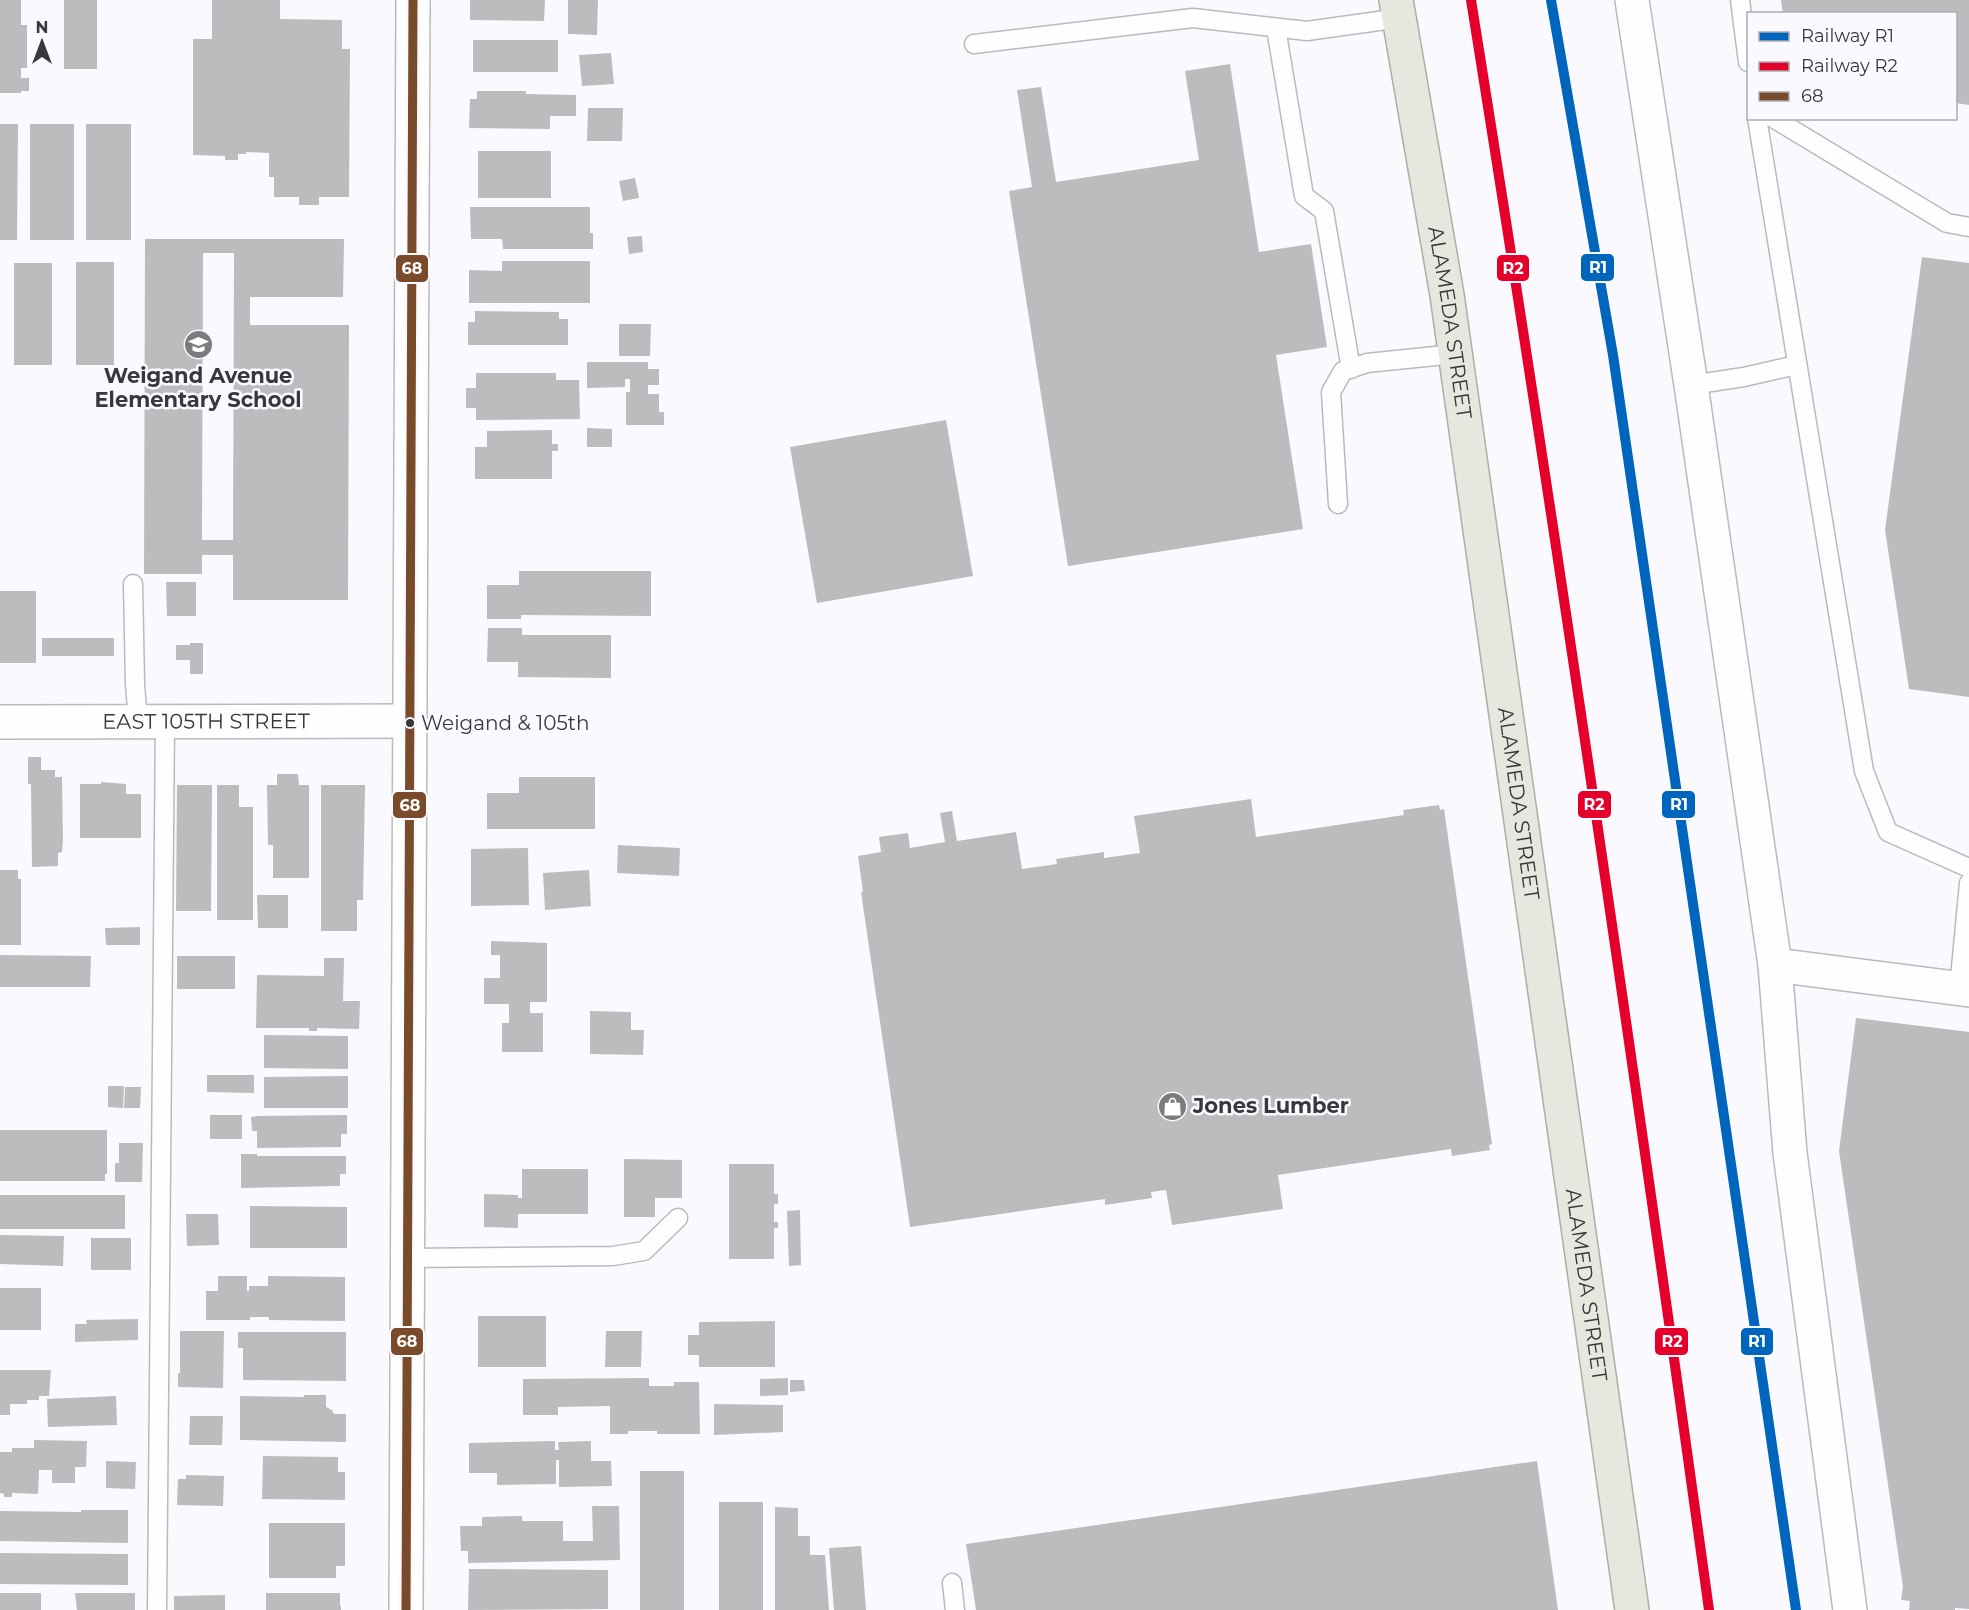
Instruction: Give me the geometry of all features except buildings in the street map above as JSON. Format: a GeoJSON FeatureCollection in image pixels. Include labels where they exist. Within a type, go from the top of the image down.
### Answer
{"type":"FeatureCollection","features":[{"type":"Feature","properties":{"kind":"main road","name":"ALAMEDA STREET"},"geometry":{"type":"LineString","coordinates":[[1398,9],[1455,354],[1632,1610]]}},
{"type":"Feature","properties":{"kind":"street"},"geometry":{"type":"LineString","coordinates":[[405,1610],[413,0]]}},
{"type":"Feature","properties":{"kind":"street"},"geometry":{"type":"LineString","coordinates":[[1632,0],[1691,385],[1775,965],[1790,1153],[1850,1610]]}},
{"type":"Feature","properties":{"kind":"street","name":"EAST 105TH STREET"},"geometry":{"type":"LineString","coordinates":[[0,723],[411,722]]}},
{"type":"Feature","properties":{"kind":"street"},"geometry":{"type":"LineString","coordinates":[[1775,965],[1964,989]]}},
{"type":"Feature","properties":{"kind":"lane"},"geometry":{"type":"LineString","coordinates":[[1740,0],[1747,48]]}},
{"type":"Feature","properties":{"kind":"lane"},"geometry":{"type":"LineString","coordinates":[[974,44],[1193,18],[1307,31],[1398,9]]}},
{"type":"Feature","properties":{"kind":"lane"},"geometry":{"type":"LineString","coordinates":[[1276,28],[1304,196],[1324,211],[1351,369]]}},
{"type":"Feature","properties":{"kind":"lane"},"geometry":{"type":"LineString","coordinates":[[1756,120],[1864,771],[1888,832],[1969,868]]}},
{"type":"Feature","properties":{"kind":"lane"},"geometry":{"type":"LineString","coordinates":[[1776,120],[1947,224],[1969,227]]}},
{"type":"Feature","properties":{"kind":"lane"},"geometry":{"type":"LineString","coordinates":[[1338,504],[1331,392],[1343,371],[1367,363],[1455,354]]}},
{"type":"Feature","properties":{"kind":"lane"},"geometry":{"type":"LineString","coordinates":[[1691,385],[1744,377],[1797,365]]}},
{"type":"Feature","properties":{"kind":"lane"},"geometry":{"type":"LineString","coordinates":[[133,584],[135,684],[151,722],[157,1610]]}},
{"type":"Feature","properties":{"kind":"lane"},"geometry":{"type":"LineString","coordinates":[[1964,989],[1969,883]]}},
{"type":"Feature","properties":{"kind":"lane"},"geometry":{"type":"LineString","coordinates":[[408,1258],[613,1256],[644,1251],[678,1218]]}},
{"type":"Feature","properties":{"kind":"lane"},"geometry":{"type":"LineString","coordinates":[[952,1583],[955,1610]]}},
{"type":"Feature","properties":{"kind":"rail line","name":"R2"},"geometry":{"type":"LineString","coordinates":[[1471,0],[1594,805],[1709,1610]]}},
{"type":"Feature","properties":{"kind":"rail line","name":"R1"},"geometry":{"type":"LineString","coordinates":[[1551,0],[1613,355],[1796,1610]]}},
{"type":"Feature","properties":{"kind":"transit line","name":"68"},"geometry":{"type":"LineString","coordinates":[[406,1610],[413,0]]}},
{"type":"Feature","properties":{"kind":"place","name":"Weigand Avenue Elementary School"},"geometry":{"type":"Point","coordinates":[198,345]}},
{"type":"Feature","properties":{"kind":"place","name":"Weigand & 105th"},"geometry":{"type":"Point","coordinates":[410,723]}},
{"type":"Feature","properties":{"kind":"place","name":"Jones Lumber"},"geometry":{"type":"Point","coordinates":[1172,1106]}}]}
